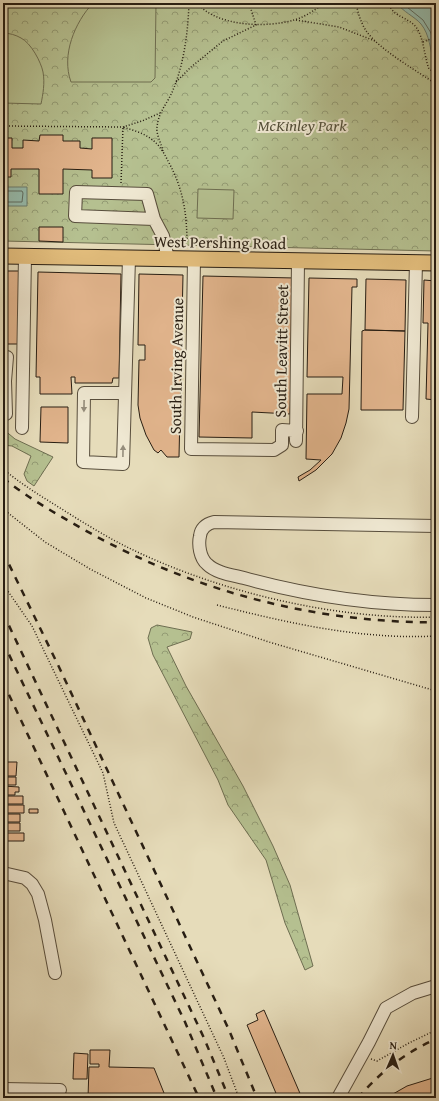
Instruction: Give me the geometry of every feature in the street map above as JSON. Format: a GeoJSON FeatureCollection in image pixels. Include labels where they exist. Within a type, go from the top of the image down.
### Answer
{"type":"FeatureCollection","features":[{"type":"Feature","properties":{"kind":"main road","name":"West Pershing Road"},"geometry":{"type":"LineString","coordinates":[[3,256],[436,263]]}},
{"type":"Feature","properties":{"kind":"street"},"geometry":{"type":"LineString","coordinates":[[154,219],[75,216],[76,192],[147,194],[154,219],[163,236],[168,259]]}},
{"type":"Feature","properties":{"kind":"street"},"geometry":{"type":"LineString","coordinates":[[24,357],[5,357],[4,381],[5,412],[22,428],[24,357],[25,256]]}},
{"type":"Feature","properties":{"kind":"street"},"geometry":{"type":"LineString","coordinates":[[124,393],[84,392],[83,462],[123,464],[129,258]]}},
{"type":"Feature","properties":{"kind":"street","name":"South Irving Avenue"},"geometry":{"type":"LineString","coordinates":[[194,259],[191,449],[274,450],[282,445],[282,430],[296,436]]}},
{"type":"Feature","properties":{"kind":"street","name":"South Leavitt Street"},"geometry":{"type":"LineString","coordinates":[[296,436],[298,261]]}},
{"type":"Feature","properties":{"kind":"street"},"geometry":{"type":"LineString","coordinates":[[412,417],[416,263]]}},
{"type":"Feature","properties":{"kind":"street"},"geometry":{"type":"LineString","coordinates":[[436,526],[214,522],[201,530],[199,540],[200,550],[206,564],[220,572],[298,592],[320,596],[381,602],[436,605]]}},
{"type":"Feature","properties":{"kind":"street"},"geometry":{"type":"LineString","coordinates":[[3,873],[25,878],[32,884],[38,894],[45,920],[54,973]]}},
{"type":"Feature","properties":{"kind":"street"},"geometry":{"type":"LineString","coordinates":[[338,1098],[386,1008],[413,993],[436,986]]}},
{"type":"Feature","properties":{"kind":"street"},"geometry":{"type":"LineString","coordinates":[[3,1090],[60,1090]]}},
{"type":"Feature","properties":{"kind":"path"},"geometry":{"type":"LineString","coordinates":[[187,244],[184,200],[175,174],[163,151],[157,129],[160,113],[173,91],[183,55],[189,18],[189,3]]}},
{"type":"Feature","properties":{"kind":"path"},"geometry":{"type":"LineString","coordinates":[[197,3],[219,18],[238,23],[256,25],[294,20],[339,27],[377,42]]}},
{"type":"Feature","properties":{"kind":"path"},"geometry":{"type":"LineString","coordinates":[[249,3],[256,25]]}},
{"type":"Feature","properties":{"kind":"path"},"geometry":{"type":"LineString","coordinates":[[294,20],[324,3]]}},
{"type":"Feature","properties":{"kind":"path"},"geometry":{"type":"LineString","coordinates":[[356,3],[358,14],[367,32],[381,46],[436,84]]}},
{"type":"Feature","properties":{"kind":"path"},"geometry":{"type":"LineString","coordinates":[[387,3],[396,13],[409,20],[415,26],[420,34],[429,69],[436,73]]}},
{"type":"Feature","properties":{"kind":"path"},"geometry":{"type":"LineString","coordinates":[[175,83],[191,66],[218,44],[256,25]]}},
{"type":"Feature","properties":{"kind":"path"},"geometry":{"type":"LineString","coordinates":[[422,42],[436,37]]}},
{"type":"Feature","properties":{"kind":"path"},"geometry":{"type":"LineString","coordinates":[[3,126],[123,127],[160,113]]}},
{"type":"Feature","properties":{"kind":"path"},"geometry":{"type":"LineString","coordinates":[[123,127],[151,139],[163,151]]}},
{"type":"Feature","properties":{"kind":"path"},"geometry":{"type":"LineString","coordinates":[[120,194],[123,127]]}},
{"type":"Feature","properties":{"kind":"path"},"geometry":{"type":"LineString","coordinates":[[3,509],[45,542],[90,569],[146,598],[193,617],[269,642],[436,691]]}},
{"type":"Feature","properties":{"kind":"path"},"geometry":{"type":"LineString","coordinates":[[3,584],[32,626],[103,773],[114,823],[224,1058],[239,1098]]}},
{"type":"Feature","properties":{"kind":"path"},"geometry":{"type":"LineString","coordinates":[[217,605],[300,624],[355,632],[411,637],[436,636]]}},
{"type":"Feature","properties":{"kind":"path"},"geometry":{"type":"LineString","coordinates":[[361,1056],[378,1061],[409,1043],[436,1030]]}},
{"type":"Feature","properties":{"kind":"green space","name":"McKinley Park"},"geometry":{"type":"Polygon","coordinates":[[[3,3],[436,3],[436,251],[3,241],[3,3]]]}},
{"type":"Feature","properties":{"kind":"green space"},"geometry":{"type":"Polygon","coordinates":[[[93,3],[156,3],[155,78],[151,82],[71,82],[68,72],[69,50],[75,29],[86,11],[93,3]]]}},
{"type":"Feature","properties":{"kind":"green space"},"geometry":{"type":"Polygon","coordinates":[[[3,33],[15,35],[25,40],[38,58],[44,76],[44,88],[41,104],[3,103],[3,33]]]}},
{"type":"Feature","properties":{"kind":"green space"},"geometry":{"type":"Polygon","coordinates":[[[198,189],[234,190],[233,219],[197,218],[198,189]]]}},
{"type":"Feature","properties":{"kind":"green space"},"geometry":{"type":"Polygon","coordinates":[[[3,429],[15,439],[53,457],[34,486],[27,481],[24,474],[31,456],[12,446],[3,445],[3,429]]]}},
{"type":"Feature","properties":{"kind":"green space"},"geometry":{"type":"Polygon","coordinates":[[[157,625],[192,632],[190,639],[167,647],[186,686],[243,786],[273,846],[290,885],[313,966],[305,970],[285,923],[266,860],[228,805],[218,780],[153,655],[148,638],[151,628],[157,625]]]}},
{"type":"Feature","properties":{"kind":"water"},"geometry":{"type":"Polygon","coordinates":[[[397,3],[436,3],[436,66],[424,28],[397,3]]]}},
{"type":"Feature","properties":{"kind":"water"},"geometry":{"type":"Polygon","coordinates":[[[3,187],[27,187],[27,206],[3,206],[3,187]]]}},
{"type":"Feature","properties":{"kind":"building"},"geometry":{"type":"Polygon","coordinates":[[[40,135],[63,135],[63,141],[80,141],[80,148],[92,149],[92,138],[112,138],[112,178],[92,178],[92,170],[63,169],[63,194],[39,194],[39,169],[11,169],[11,177],[3,177],[3,138],[12,138],[12,148],[23,148],[23,140],[39,141],[40,135]]]}},
{"type":"Feature","properties":{"kind":"building"},"geometry":{"type":"Polygon","coordinates":[[[39,227],[63,227],[63,242],[39,241],[39,227]]]}},
{"type":"Feature","properties":{"kind":"building"},"geometry":{"type":"Polygon","coordinates":[[[3,271],[19,271],[18,344],[3,344],[3,271]]]}},
{"type":"Feature","properties":{"kind":"building"},"geometry":{"type":"Polygon","coordinates":[[[38,272],[121,274],[119,378],[113,378],[112,383],[75,383],[75,377],[71,377],[72,394],[40,394],[40,377],[36,377],[38,272]]]}},
{"type":"Feature","properties":{"kind":"building"},"geometry":{"type":"Polygon","coordinates":[[[139,274],[183,275],[179,457],[167,457],[161,450],[158,453],[154,450],[146,435],[140,418],[138,405],[139,360],[145,360],[145,345],[138,345],[139,274]]]}},
{"type":"Feature","properties":{"kind":"building"},"geometry":{"type":"Polygon","coordinates":[[[203,276],[295,278],[290,414],[252,412],[252,438],[199,437],[203,276]]]}},
{"type":"Feature","properties":{"kind":"building"},"geometry":{"type":"Polygon","coordinates":[[[309,278],[357,279],[357,287],[352,287],[349,409],[346,423],[341,438],[332,454],[316,470],[299,481],[298,477],[310,470],[321,460],[306,459],[307,394],[342,394],[343,377],[307,377],[309,278]]]}},
{"type":"Feature","properties":{"kind":"building"},"geometry":{"type":"Polygon","coordinates":[[[366,279],[406,280],[405,331],[365,330],[366,279]]]}},
{"type":"Feature","properties":{"kind":"building"},"geometry":{"type":"Polygon","coordinates":[[[424,280],[436,281],[436,400],[426,399],[428,323],[423,323],[424,280]]]}},
{"type":"Feature","properties":{"kind":"building"},"geometry":{"type":"Polygon","coordinates":[[[362,331],[405,331],[403,410],[361,410],[362,331]]]}},
{"type":"Feature","properties":{"kind":"building"},"geometry":{"type":"Polygon","coordinates":[[[41,407],[68,407],[68,443],[40,442],[41,407]]]}},
{"type":"Feature","properties":{"kind":"building"},"geometry":{"type":"Polygon","coordinates":[[[3,762],[17,762],[16,776],[3,776],[3,762]]]}},
{"type":"Feature","properties":{"kind":"building"},"geometry":{"type":"Polygon","coordinates":[[[3,777],[16,777],[16,785],[3,785],[3,777]]]}},
{"type":"Feature","properties":{"kind":"building"},"geometry":{"type":"Polygon","coordinates":[[[3,786],[19,787],[19,792],[15,792],[15,795],[3,795],[3,786]]]}},
{"type":"Feature","properties":{"kind":"building"},"geometry":{"type":"Polygon","coordinates":[[[3,796],[23,796],[23,804],[3,804],[3,796]]]}},
{"type":"Feature","properties":{"kind":"building"},"geometry":{"type":"Polygon","coordinates":[[[3,805],[24,805],[24,813],[3,813],[3,805]]]}},
{"type":"Feature","properties":{"kind":"building"},"geometry":{"type":"Polygon","coordinates":[[[29,809],[38,809],[38,813],[29,813],[29,809]]]}},
{"type":"Feature","properties":{"kind":"building"},"geometry":{"type":"Polygon","coordinates":[[[3,814],[20,814],[20,822],[3,822],[3,814]]]}},
{"type":"Feature","properties":{"kind":"building"},"geometry":{"type":"Polygon","coordinates":[[[3,823],[20,823],[20,831],[3,831],[3,823]]]}},
{"type":"Feature","properties":{"kind":"building"},"geometry":{"type":"Polygon","coordinates":[[[3,833],[24,833],[24,841],[3,841],[3,833]]]}},
{"type":"Feature","properties":{"kind":"building"},"geometry":{"type":"Polygon","coordinates":[[[264,1010],[302,1098],[278,1098],[247,1025],[258,1020],[256,1014],[264,1010]]]}},
{"type":"Feature","properties":{"kind":"building"},"geometry":{"type":"Polygon","coordinates":[[[90,1050],[110,1050],[109,1067],[154,1068],[166,1098],[88,1098],[89,1067],[99,1067],[99,1064],[90,1064],[90,1050]]]}},
{"type":"Feature","properties":{"kind":"building"},"geometry":{"type":"Polygon","coordinates":[[[74,1053],[88,1054],[87,1079],[73,1079],[74,1053]]]}},
{"type":"Feature","properties":{"kind":"building"},"geometry":{"type":"Polygon","coordinates":[[[436,1077],[436,1098],[386,1098],[407,1086],[436,1077]]]}},
{"type":"Feature","properties":{"kind":"railway"},"geometry":{"type":"LineString","coordinates":[[3,478],[43,506],[104,540],[139,558],[212,586],[250,598],[327,614],[392,621],[436,622]]}},
{"type":"Feature","properties":{"kind":"railway"},"geometry":{"type":"LineString","coordinates":[[3,552],[59,667],[229,1030],[257,1098]]}},
{"type":"Feature","properties":{"kind":"railway"},"geometry":{"type":"LineString","coordinates":[[3,613],[204,1038],[229,1098]]}},
{"type":"Feature","properties":{"kind":"railway"},"geometry":{"type":"LineString","coordinates":[[3,642],[185,1022],[217,1098]]}},
{"type":"Feature","properties":{"kind":"railway"},"geometry":{"type":"LineString","coordinates":[[3,682],[199,1098]]}},
{"type":"Feature","properties":{"kind":"railway"},"geometry":{"type":"LineString","coordinates":[[358,1098],[375,1080],[394,1064],[414,1050],[436,1039]]}}]}
